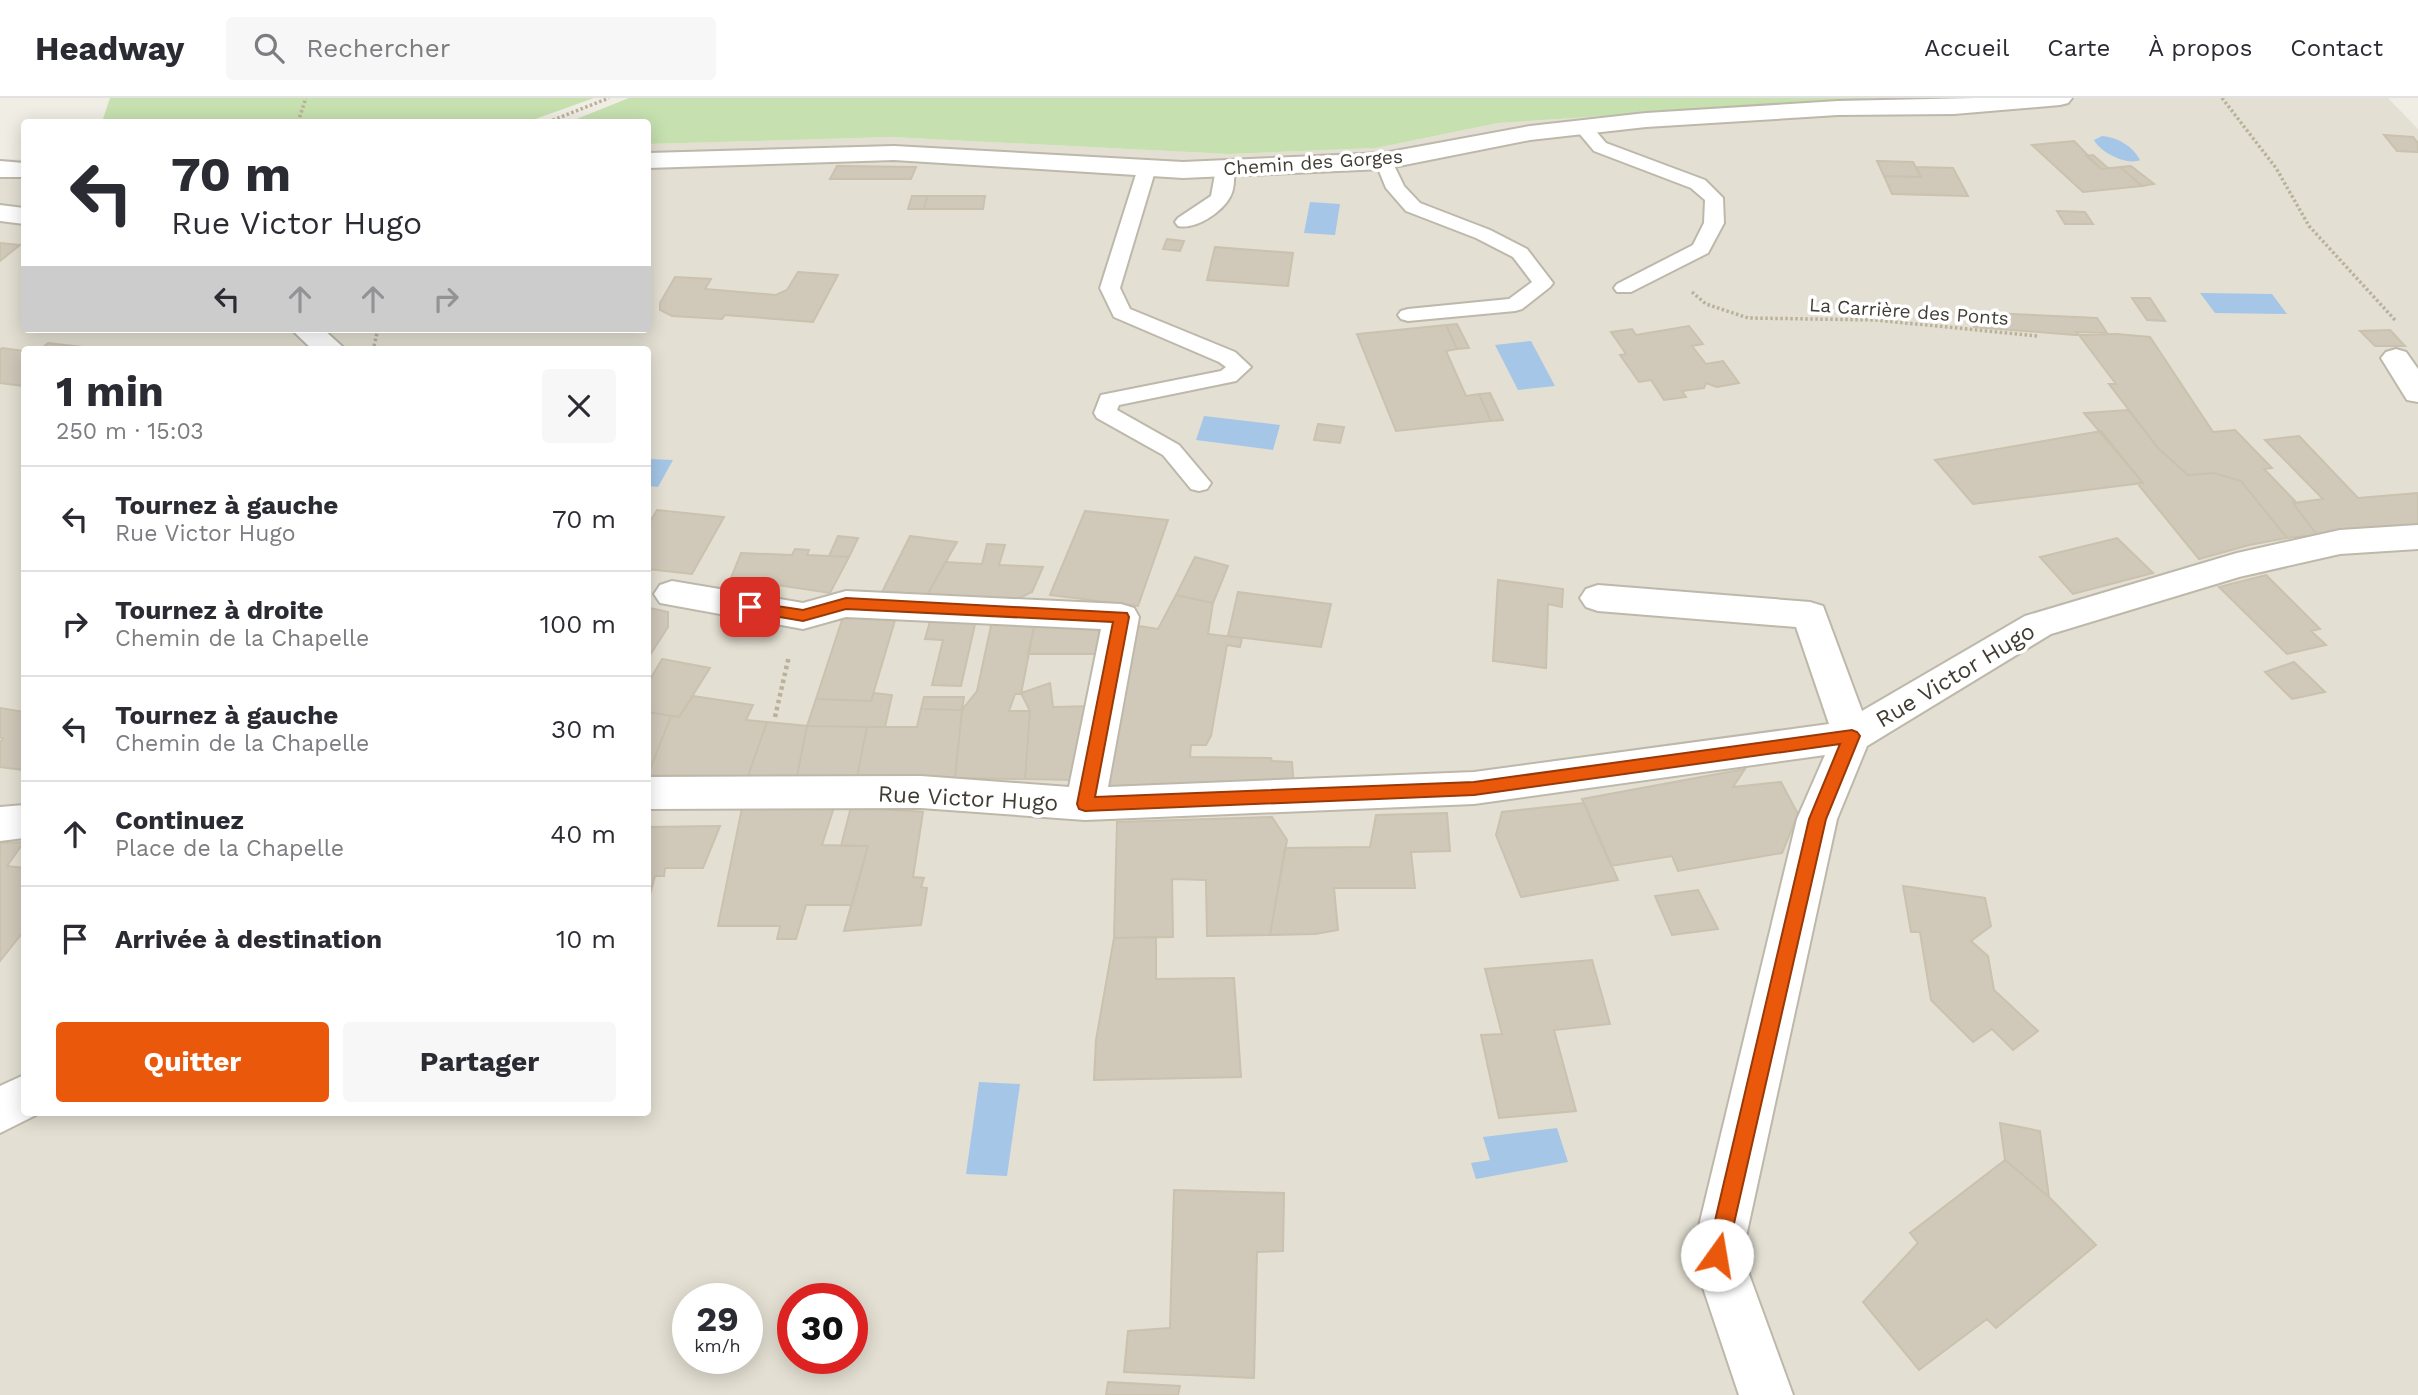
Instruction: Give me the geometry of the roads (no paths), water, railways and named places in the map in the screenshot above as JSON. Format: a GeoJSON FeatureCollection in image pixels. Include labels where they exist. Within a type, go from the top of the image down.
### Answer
{"type":"FeatureCollection","features":[{"type":"Feature","properties":{"kind":"street","name":"Chemin des Gorges"},"geometry":{"type":"LineString","coordinates":[[651,161],[894,153],[1147,168],[1225,169],[1384,161],[1530,133],[1646,120],[1838,108],[1954,107],[2060,98]]}},
{"type":"Feature","properties":{"kind":"street"},"geometry":{"type":"LineString","coordinates":[[0,169],[21,170]]}},
{"type":"Feature","properties":{"kind":"street"},"geometry":{"type":"LineString","coordinates":[[0,213],[21,216]]}},
{"type":"Feature","properties":{"kind":"street"},"geometry":{"type":"LineString","coordinates":[[310,333],[326,346]]}},
{"type":"Feature","properties":{"kind":"street"},"geometry":{"type":"LineString","coordinates":[[2396,358],[2418,393]]}},
{"type":"Feature","properties":{"kind":"street","name":"Rue Victor Hugo"},"geometry":{"type":"LineString","coordinates":[[651,793],[921,792],[1085,804],[1474,788],[1852,736],[2038,625],[2237,565],[2340,542],[2418,537]]}},
{"type":"Feature","properties":{"kind":"street"},"geometry":{"type":"LineString","coordinates":[[671,594],[803,616],[846,604],[1121,617],[1085,804]]}},
{"type":"Feature","properties":{"kind":"street"},"geometry":{"type":"LineString","coordinates":[[1598,598],[1810,615],[1852,736],[1817,819],[1717,1255],[1766,1395]]}},
{"type":"Feature","properties":{"kind":"street"},"geometry":{"type":"LineString","coordinates":[[0,824],[21,822]]}},
{"type":"Feature","properties":{"kind":"street"},"geometry":{"type":"LineString","coordinates":[[0,1111],[21,1099]]}},
{"type":"Feature","properties":{"kind":"lane"},"geometry":{"type":"LineString","coordinates":[[1582,127],[1600,147],[1698,184],[1714,198],[1714,223],[1701,248],[1625,288]]}},
{"type":"Feature","properties":{"kind":"lane"},"geometry":{"type":"LineString","coordinates":[[1384,161],[1395,188],[1413,207],[1483,233],[1520,253],[1543,283],[1515,305],[1408,315]]}},
{"type":"Feature","properties":{"kind":"lane"},"geometry":{"type":"LineString","coordinates":[[1147,168],[1110,288],[1121,313],[1227,357],[1240,367],[1228,376],[1109,400],[1105,414],[1171,450],[1199,482]]}},
{"type":"Feature","properties":{"kind":"lane"},"geometry":{"type":"LineString","coordinates":[[1185,222],[1215,206],[1226,189],[1225,169]]}},
{"type":"Feature","properties":{"kind":"water"},"geometry":{"type":"Polygon","coordinates":[[[2102,136],[2124,143],[2140,160],[2128,161],[2108,153],[2094,140],[2102,136]]]}},
{"type":"Feature","properties":{"kind":"water"},"geometry":{"type":"Polygon","coordinates":[[[1310,202],[1340,204],[1335,235],[1304,233],[1310,202]]]}},
{"type":"Feature","properties":{"kind":"water"},"geometry":{"type":"Polygon","coordinates":[[[2200,293],[2272,294],[2287,314],[2215,313],[2200,293]]]}},
{"type":"Feature","properties":{"kind":"water"},"geometry":{"type":"Polygon","coordinates":[[[1531,341],[1555,386],[1518,390],[1495,345],[1531,341]]]}},
{"type":"Feature","properties":{"kind":"water"},"geometry":{"type":"Polygon","coordinates":[[[1204,416],[1280,425],[1273,450],[1196,440],[1204,416]]]}},
{"type":"Feature","properties":{"kind":"water"},"geometry":{"type":"Polygon","coordinates":[[[651,459],[673,460],[658,487],[651,486],[651,459]]]}},
{"type":"Feature","properties":{"kind":"water"},"geometry":{"type":"Polygon","coordinates":[[[979,1082],[1020,1084],[1007,1176],[966,1174],[979,1082]]]}},
{"type":"Feature","properties":{"kind":"water"},"geometry":{"type":"Polygon","coordinates":[[[1557,1128],[1568,1162],[1476,1179],[1471,1163],[1490,1160],[1483,1137],[1557,1128]]]}}]}
